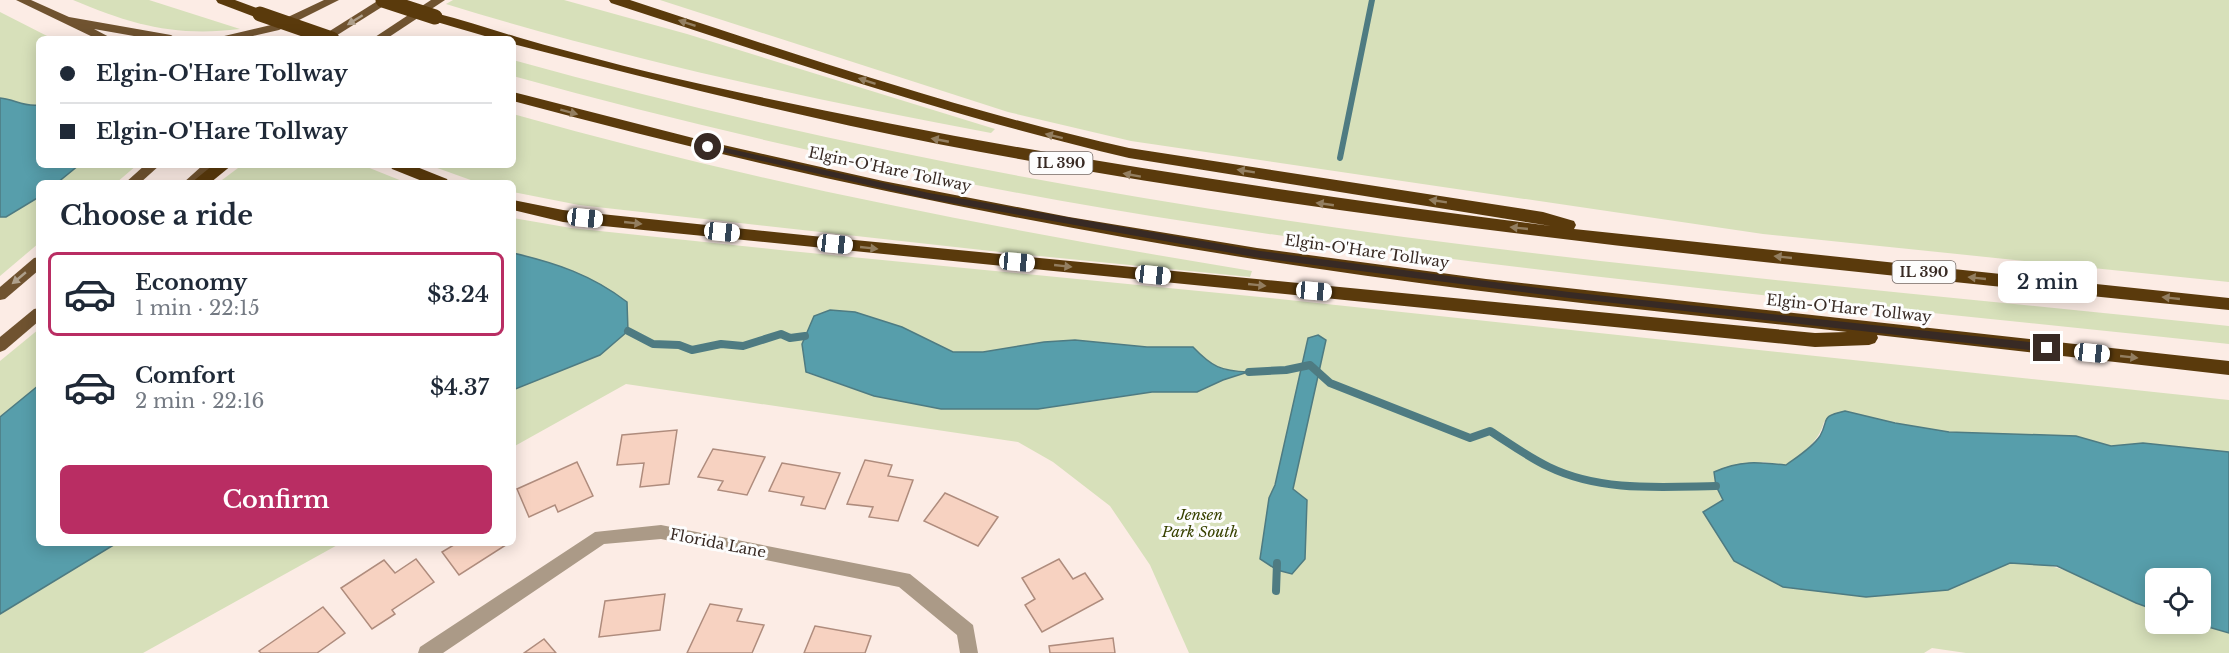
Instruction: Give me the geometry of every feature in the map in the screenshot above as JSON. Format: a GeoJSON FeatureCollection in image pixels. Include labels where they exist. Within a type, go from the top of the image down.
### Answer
{"type":"FeatureCollection","features":[{"type":"Feature","properties":{"kind":"highway"},"geometry":{"type":"LineString","coordinates":[[223,0],[323,36]]}},
{"type":"Feature","properties":{"kind":"highway","name":"IL 390"},"geometry":{"type":"LineString","coordinates":[[385,0],[502,36]]}},
{"type":"Feature","properties":{"kind":"highway"},"geometry":{"type":"LineString","coordinates":[[616,0],[975,116],[1064,139],[1129,153],[1543,218],[1618,239]]}},
{"type":"Feature","properties":{"kind":"highway","name":"IL 390"},"geometry":{"type":"LineString","coordinates":[[516,40],[710,90],[996,152],[1325,204],[1618,239],[2229,304]]}},
{"type":"Feature","properties":{"kind":"highway","name":"Elgin-O'Hare Tollway"},"geometry":{"type":"LineString","coordinates":[[516,97],[763,160],[908,192],[1260,255],[1424,277],[2229,368]]}},
{"type":"Feature","properties":{"kind":"highway"},"geometry":{"type":"LineString","coordinates":[[203,180],[220,168]]}},
{"type":"Feature","properties":{"kind":"highway"},"geometry":{"type":"LineString","coordinates":[[405,168],[434,180]]}},
{"type":"Feature","properties":{"kind":"highway"},"geometry":{"type":"LineString","coordinates":[[516,206],[563,216],[813,242],[1815,340],[1933,335]]}},
{"type":"Feature","properties":{"kind":"main road"},"geometry":{"type":"LineString","coordinates":[[22,0],[100,36]]}},
{"type":"Feature","properties":{"kind":"main road"},"geometry":{"type":"LineString","coordinates":[[238,36],[275,28],[333,0]]}},
{"type":"Feature","properties":{"kind":"main road"},"geometry":{"type":"LineString","coordinates":[[328,36],[385,0]]}},
{"type":"Feature","properties":{"kind":"main road"},"geometry":{"type":"LineString","coordinates":[[383,36],[439,0]]}},
{"type":"Feature","properties":{"kind":"main road"},"geometry":{"type":"LineString","coordinates":[[65,20],[154,36]]}},
{"type":"Feature","properties":{"kind":"main road"},"geometry":{"type":"LineString","coordinates":[[136,180],[150,168]]}},
{"type":"Feature","properties":{"kind":"main road"},"geometry":{"type":"LineString","coordinates":[[194,180],[208,168]]}},
{"type":"Feature","properties":{"kind":"main road"},"geometry":{"type":"LineString","coordinates":[[0,295],[36,265]]}},
{"type":"Feature","properties":{"kind":"main road"},"geometry":{"type":"LineString","coordinates":[[0,346],[36,316]]}},
{"type":"Feature","properties":{"kind":"street","name":"Florida Lane"},"geometry":{"type":"LineString","coordinates":[[427,653],[601,537],[662,532],[904,580],[966,631],[969,653]]}},
{"type":"Feature","properties":{"kind":"green space"},"geometry":{"type":"Polygon","coordinates":[[[73,0],[149,0],[240,29],[195,31],[155,27],[115,16],[73,0]]]}},
{"type":"Feature","properties":{"kind":"green space"},"geometry":{"type":"Polygon","coordinates":[[[453,0],[564,0],[687,34],[995,129],[991,133],[854,106],[649,60],[446,4],[453,0]]]}},
{"type":"Feature","properties":{"kind":"green space"},"geometry":{"type":"Polygon","coordinates":[[[660,0],[2229,0],[2229,282],[1763,234],[1131,141],[1008,112],[660,0]]]}},
{"type":"Feature","properties":{"kind":"green space"},"geometry":{"type":"Polygon","coordinates":[[[0,12],[47,36],[36,36],[36,168],[134,168],[120,180],[36,180],[36,246],[0,276],[0,12]]]}},
{"type":"Feature","properties":{"kind":"green space"},"geometry":{"type":"Polygon","coordinates":[[[516,61],[733,116],[844,141],[1067,185],[1179,204],[1404,237],[1610,262],[2229,326],[2229,344],[1583,275],[1196,223],[1024,194],[852,160],[597,99],[516,77],[516,61]]]}},
{"type":"Feature","properties":{"kind":"green space"},"geometry":{"type":"Polygon","coordinates":[[[516,115],[696,162],[880,203],[1066,239],[1252,271],[1250,277],[1009,253],[579,205],[516,193],[516,180],[471,180],[437,168],[516,168],[516,115]]]}},
{"type":"Feature","properties":{"kind":"green space"},"geometry":{"type":"Polygon","coordinates":[[[238,168],[370,168],[400,180],[222,180],[238,168]]]}},
{"type":"Feature","properties":{"kind":"green space","name":"Jensen Park South"},"geometry":{"type":"Polygon","coordinates":[[[516,219],[571,228],[1270,298],[2229,400],[2229,452],[2143,443],[2111,446],[2076,436],[1949,432],[1895,423],[1845,411],[1824,422],[1814,442],[1786,465],[1763,462],[1716,486],[1723,500],[1948,590],[1989,570],[2012,563],[2031,563],[2068,571],[2145,606],[2145,634],[2211,634],[2211,628],[2229,633],[2229,653],[1966,653],[1932,648],[1924,653],[1189,653],[1150,565],[1110,506],[1053,462],[1018,442],[626,384],[516,445],[516,389],[627,302],[600,284],[573,271],[516,254],[516,219]],[[830,310],[814,316],[807,373],[874,396],[1083,403],[1152,392],[1197,392],[1246,373],[1216,366],[1192,347],[1147,347],[1075,340],[1044,342],[983,352],[953,352],[902,327],[855,312],[830,310]],[[1308,338],[1275,485],[1269,498],[1293,489],[1326,340],[1308,338]]]}},
{"type":"Feature","properties":{"kind":"green space"},"geometry":{"type":"Polygon","coordinates":[[[36,331],[36,387],[0,417],[0,361],[36,331]]]}},
{"type":"Feature","properties":{"kind":"green space"},"geometry":{"type":"Polygon","coordinates":[[[112,546],[336,546],[143,653],[0,653],[0,614],[112,546]]]}},
{"type":"Feature","properties":{"kind":"water"},"geometry":{"type":"Polygon","coordinates":[[[0,98],[36,105],[36,168],[75,168],[61,180],[36,180],[36,199],[6,217],[0,217],[0,98]]]}},
{"type":"Feature","properties":{"kind":"water"},"geometry":{"type":"Polygon","coordinates":[[[516,254],[544,261],[587,277],[627,302],[628,331],[600,355],[516,389],[516,254]]]}},
{"type":"Feature","properties":{"kind":"water"},"geometry":{"type":"Polygon","coordinates":[[[830,310],[855,312],[902,327],[953,352],[983,352],[1044,342],[1075,340],[1147,347],[1193,347],[1218,367],[1248,372],[1197,392],[1152,392],[1038,409],[941,409],[874,396],[806,372],[802,344],[814,316],[830,310]]]}},
{"type":"Feature","properties":{"kind":"water"},"geometry":{"type":"Polygon","coordinates":[[[1318,335],[1326,340],[1293,489],[1307,500],[1305,559],[1292,574],[1277,570],[1260,559],[1269,498],[1275,485],[1308,338],[1318,335]]]}},
{"type":"Feature","properties":{"kind":"water"},"geometry":{"type":"Polygon","coordinates":[[[36,387],[36,546],[112,546],[0,614],[0,417],[36,387]]]}},
{"type":"Feature","properties":{"kind":"water"},"geometry":{"type":"Polygon","coordinates":[[[1845,411],[1895,423],[1949,432],[2076,436],[2111,446],[2143,443],[2229,452],[2229,633],[2211,628],[2211,568],[2145,568],[2145,606],[2057,566],[2010,563],[1948,590],[1866,597],[1783,587],[1734,561],[1703,512],[1723,500],[1716,486],[1714,472],[1732,465],[1749,463],[1786,465],[1817,440],[1826,419],[1845,411]]]}},
{"type":"Feature","properties":{"kind":"building"},"geometry":{"type":"Polygon","coordinates":[[[677,430],[669,484],[640,487],[644,463],[617,465],[622,435],[677,430]]]}},
{"type":"Feature","properties":{"kind":"building"},"geometry":{"type":"Polygon","coordinates":[[[713,449],[765,457],[747,495],[718,490],[723,481],[698,477],[713,449]]]}},
{"type":"Feature","properties":{"kind":"building"},"geometry":{"type":"Polygon","coordinates":[[[865,460],[892,465],[888,476],[913,480],[898,521],[869,517],[873,507],[847,504],[865,460]]]}},
{"type":"Feature","properties":{"kind":"building"},"geometry":{"type":"Polygon","coordinates":[[[577,462],[593,496],[558,512],[555,505],[529,517],[517,489],[577,462]]]}},
{"type":"Feature","properties":{"kind":"building"},"geometry":{"type":"Polygon","coordinates":[[[782,463],[840,473],[825,509],[801,505],[804,497],[769,491],[782,463]]]}},
{"type":"Feature","properties":{"kind":"building"},"geometry":{"type":"Polygon","coordinates":[[[945,493],[998,517],[978,546],[924,521],[945,493]]]}},
{"type":"Feature","properties":{"kind":"building"},"geometry":{"type":"Polygon","coordinates":[[[452,546],[504,546],[459,575],[442,552],[452,546]]]}},
{"type":"Feature","properties":{"kind":"building"},"geometry":{"type":"Polygon","coordinates":[[[416,559],[434,582],[392,610],[395,614],[372,629],[341,588],[384,560],[395,573],[416,559]]]}},
{"type":"Feature","properties":{"kind":"building"},"geometry":{"type":"Polygon","coordinates":[[[1059,559],[1073,579],[1085,573],[1103,599],[1042,632],[1025,605],[1035,599],[1022,578],[1059,559]]]}},
{"type":"Feature","properties":{"kind":"building"},"geometry":{"type":"Polygon","coordinates":[[[665,594],[660,630],[599,637],[605,601],[665,594]]]}},
{"type":"Feature","properties":{"kind":"building"},"geometry":{"type":"Polygon","coordinates":[[[710,604],[742,609],[737,621],[764,625],[752,653],[687,653],[710,604]]]}},
{"type":"Feature","properties":{"kind":"building"},"geometry":{"type":"Polygon","coordinates":[[[323,607],[345,633],[317,653],[261,653],[259,651],[323,607]]]}},
{"type":"Feature","properties":{"kind":"building"},"geometry":{"type":"Polygon","coordinates":[[[815,626],[871,636],[865,653],[804,653],[815,626]]]}},
{"type":"Feature","properties":{"kind":"building"},"geometry":{"type":"Polygon","coordinates":[[[1113,638],[1115,653],[1050,653],[1049,646],[1113,638]]]}},
{"type":"Feature","properties":{"kind":"building"},"geometry":{"type":"Polygon","coordinates":[[[544,639],[556,653],[524,653],[544,639]]]}},
{"type":"Feature","properties":{"kind":"waterway"},"geometry":{"type":"LineString","coordinates":[[1340,158],[1372,0]]}},
{"type":"Feature","properties":{"kind":"waterway"},"geometry":{"type":"LineString","coordinates":[[628,331],[653,344],[679,345],[692,350],[721,344],[743,346],[781,334],[790,338],[805,336]]}},
{"type":"Feature","properties":{"kind":"waterway"},"geometry":{"type":"LineString","coordinates":[[1249,372],[1286,370],[1310,365],[1330,383],[1470,438],[1490,431],[1549,467],[1589,481],[1631,486],[1716,486]]}},
{"type":"Feature","properties":{"kind":"waterway"},"geometry":{"type":"LineString","coordinates":[[1276,591],[1277,563]]}},
{"type":"Feature","properties":{"kind":"route"},"geometry":{"type":"LineString","coordinates":[[708,147],[885,187],[1035,217],[1260,255],[1569,295],[2047,348]]}}]}
